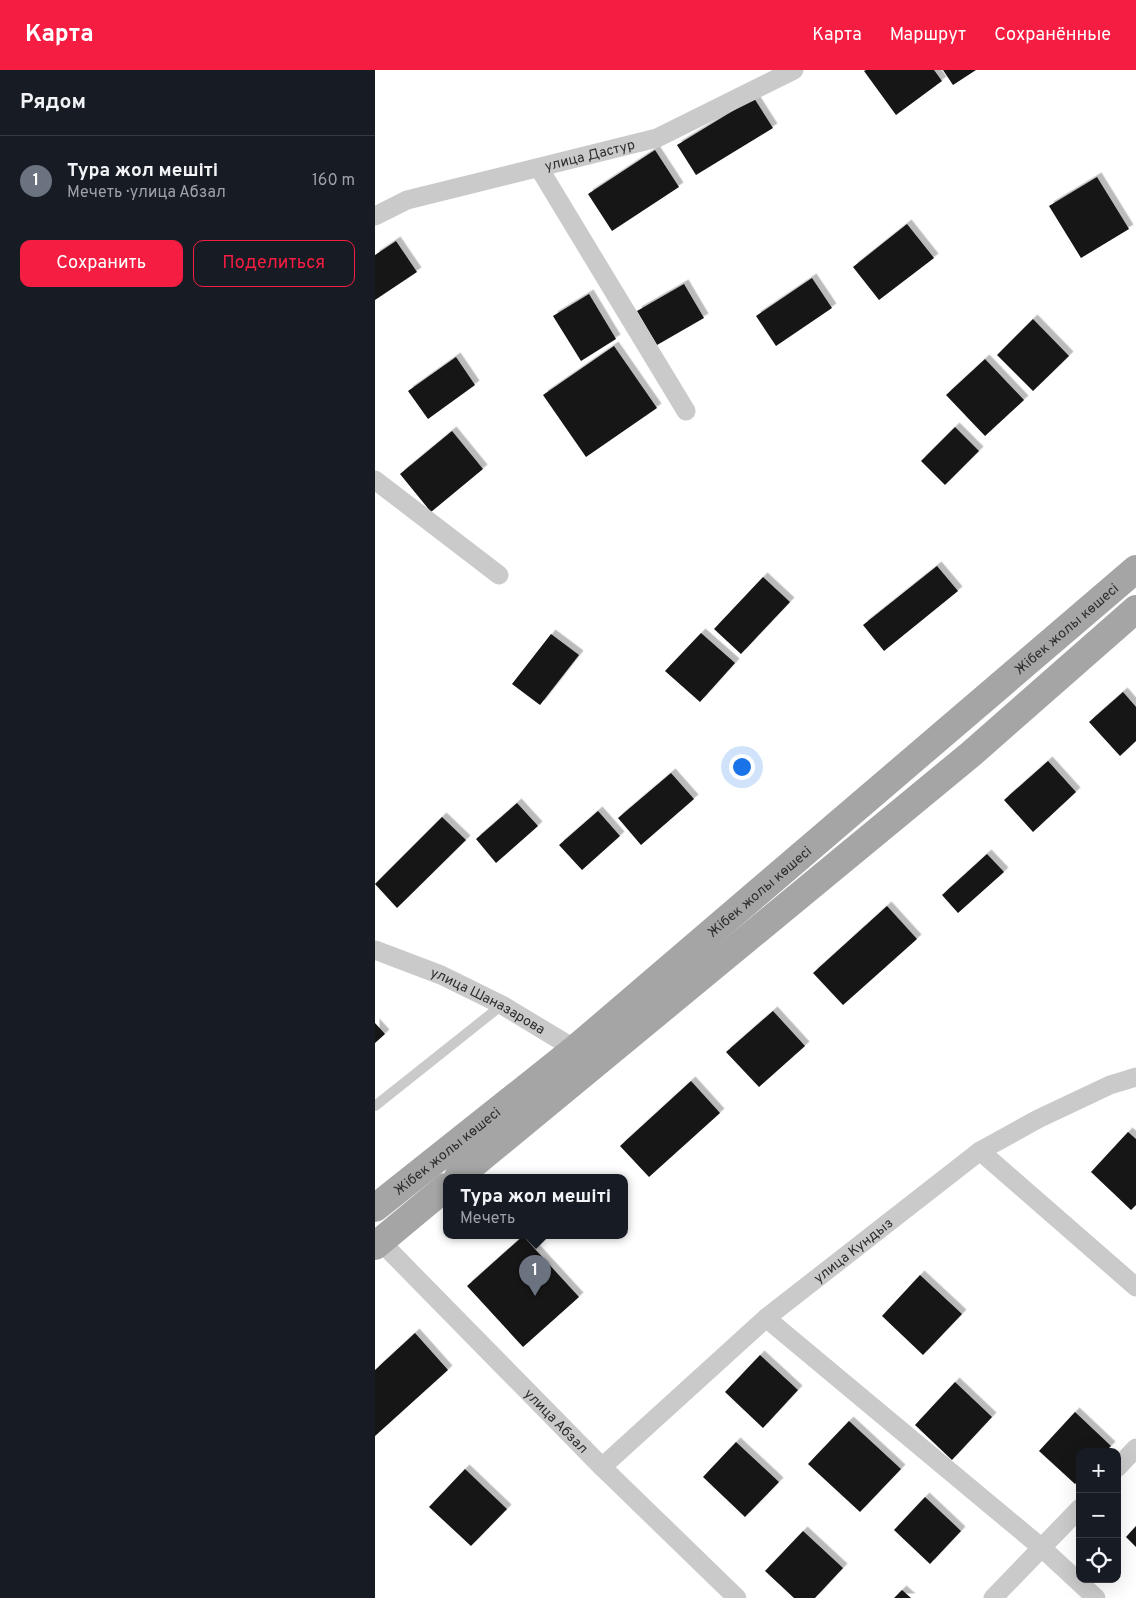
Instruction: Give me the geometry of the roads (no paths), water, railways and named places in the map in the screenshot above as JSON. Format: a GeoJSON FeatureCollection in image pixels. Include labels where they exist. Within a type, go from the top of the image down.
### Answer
{"type":"FeatureCollection","features":[{"type":"Feature","properties":{"kind":"main road","name":"Жібек жолы көшесі"},"geometry":{"type":"LineString","coordinates":[[461,1174],[584,1057],[1136,569]]}},
{"type":"Feature","properties":{"kind":"main road","name":"Жібек жолы көшесі"},"geometry":{"type":"LineString","coordinates":[[375,1208],[584,1057],[971,754],[1136,609]]}},
{"type":"Feature","properties":{"kind":"main road","name":"Жібек жолы көшесі"},"geometry":{"type":"LineString","coordinates":[[377,1241],[443,1189]]}},
{"type":"Feature","properties":{"kind":"street","name":"улица Дастур"},"geometry":{"type":"LineString","coordinates":[[375,216],[407,200],[657,138],[794,70]]}},
{"type":"Feature","properties":{"kind":"street"},"geometry":{"type":"LineString","coordinates":[[539,168],[686,411]]}},
{"type":"Feature","properties":{"kind":"street"},"geometry":{"type":"LineString","coordinates":[[375,480],[499,575]]}},
{"type":"Feature","properties":{"kind":"street","name":"улица Шаназарова"},"geometry":{"type":"LineString","coordinates":[[375,950],[441,975],[502,1005],[584,1057]]}},
{"type":"Feature","properties":{"kind":"street","name":"улица Кундыз"},"geometry":{"type":"LineString","coordinates":[[602,1467],[766,1318],[980,1151],[1038,1119],[1110,1086],[1136,1077]]}},
{"type":"Feature","properties":{"kind":"street"},"geometry":{"type":"LineString","coordinates":[[980,1151],[1136,1287]]}},
{"type":"Feature","properties":{"kind":"street","name":"улица Абзал"},"geometry":{"type":"LineString","coordinates":[[377,1241],[602,1467],[737,1598]]}},
{"type":"Feature","properties":{"kind":"street"},"geometry":{"type":"LineString","coordinates":[[766,1318],[1042,1548],[1096,1598]]}},
{"type":"Feature","properties":{"kind":"street"},"geometry":{"type":"LineString","coordinates":[[1121,1464],[1136,1448]]}},
{"type":"Feature","properties":{"kind":"street"},"geometry":{"type":"LineString","coordinates":[[993,1598],[1076,1512]]}},
{"type":"Feature","properties":{"kind":"lane"},"geometry":{"type":"LineString","coordinates":[[375,1106],[502,1005]]}},
{"type":"Feature","properties":{"kind":"place","name":"Тура жол мешіті"},"geometry":{"type":"Point","coordinates":[535,1296]}}]}
